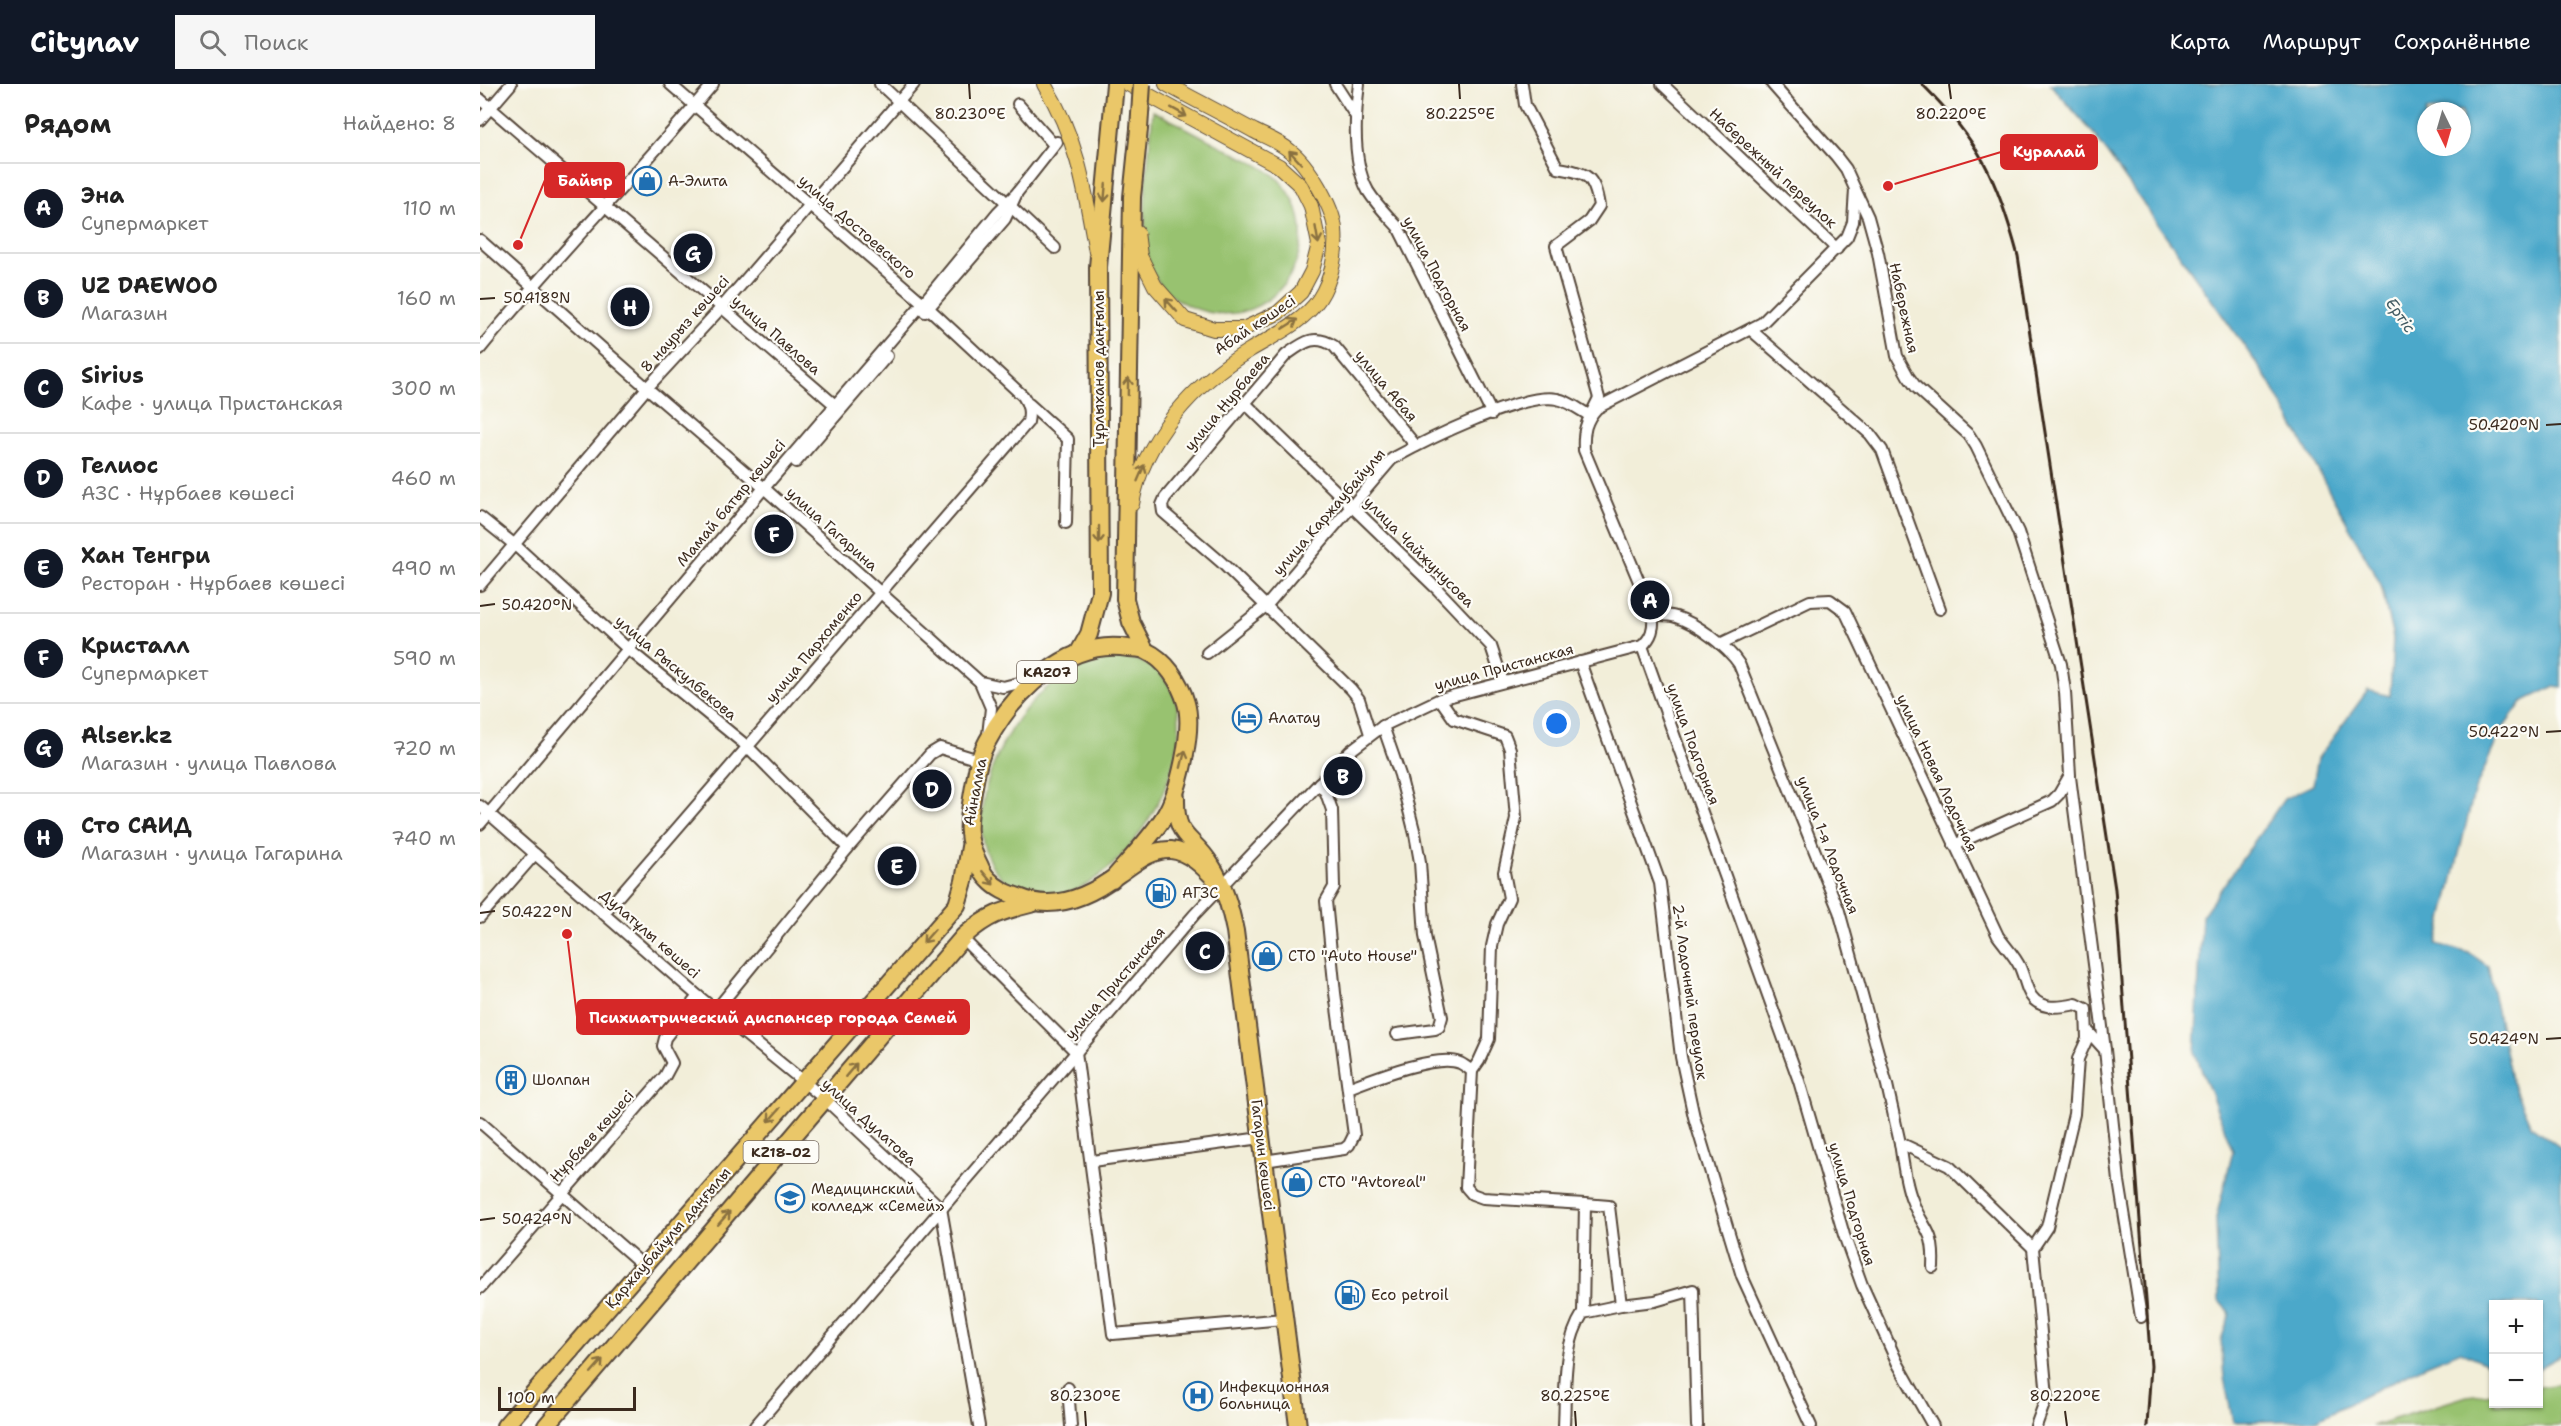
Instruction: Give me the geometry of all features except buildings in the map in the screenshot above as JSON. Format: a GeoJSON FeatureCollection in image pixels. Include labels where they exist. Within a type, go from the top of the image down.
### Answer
{"type":"FeatureCollection","features":[{"type":"Feature","properties":{"kind":"highway","name":"Тұрлыханов даңғылы"},"geometry":{"type":"LineString","coordinates":[[1079,652],[1089,634],[1100,593],[1098,267],[1115,84]]}},
{"type":"Feature","properties":{"kind":"highway","name":"Тұрлыханов даңғылы"},"geometry":{"type":"LineString","coordinates":[[1142,84],[1132,197],[1124,551],[1125,599],[1131,622],[1145,650]]}},
{"type":"Feature","properties":{"kind":"highway","name":"Айналма"},"geometry":{"type":"LineString","coordinates":[[1112,645],[1145,650],[1171,671],[1187,704],[1187,744],[1176,790],[1165,816],[1112,880],[1088,893],[1060,903],[1034,903],[999,889],[986,878],[970,848],[967,826],[979,760],[987,742],[1013,702],[1045,673],[1079,652],[1112,645]]}},
{"type":"Feature","properties":{"kind":"highway","name":"KAZ07"},"geometry":{"type":"LineString","coordinates":[[1176,790],[1175,813],[1178,826],[1187,839],[1208,859],[1222,886]]}},
{"type":"Feature","properties":{"kind":"highway","name":"Қаржаубайұлы даңғылы"},"geometry":{"type":"LineString","coordinates":[[505,1426],[957,905],[970,848]]}},
{"type":"Feature","properties":{"kind":"highway","name":"KAZ07"},"geometry":{"type":"LineString","coordinates":[[1112,880],[1151,853],[1173,850],[1185,854],[1203,866],[1222,886]]}},
{"type":"Feature","properties":{"kind":"highway","name":"Гагарин көшесі"},"geometry":{"type":"LineString","coordinates":[[1222,886],[1229,901],[1235,931],[1299,1426]]}},
{"type":"Feature","properties":{"kind":"highway","name":"Қаржаубайұлы даңғылы"},"geometry":{"type":"LineString","coordinates":[[546,1426],[962,938],[983,919],[1001,911],[1034,903]]}},
{"type":"Feature","properties":{"kind":"main road"},"geometry":{"type":"LineString","coordinates":[[1044,84],[1062,113],[1075,147],[1098,267]]}},
{"type":"Feature","properties":{"kind":"main road","name":"Абай көшесі"},"geometry":{"type":"LineString","coordinates":[[1128,84],[1279,166],[1301,186],[1311,206],[1319,244],[1312,271],[1301,292],[1278,313],[1243,329],[1214,328],[1185,320],[1155,286],[1140,256],[1132,197]]}},
{"type":"Feature","properties":{"kind":"main road","name":"Абай көшесі"},"geometry":{"type":"LineString","coordinates":[[1124,551],[1134,490],[1156,439],[1196,390],[1223,366],[1303,316],[1319,299],[1328,280],[1334,257],[1335,227],[1326,203],[1313,178],[1290,151],[1166,84]]}},
{"type":"Feature","properties":{"kind":"street"},"geometry":{"type":"LineString","coordinates":[[480,120],[511,84]]}},
{"type":"Feature","properties":{"kind":"street","name":"улица Достоевского"},"geometry":{"type":"LineString","coordinates":[[670,84],[926,306],[1068,439],[1066,523]]}},
{"type":"Feature","properties":{"kind":"street"},"geometry":{"type":"LineString","coordinates":[[480,349],[532,286],[607,207],[713,84]]}},
{"type":"Feature","properties":{"kind":"street"},"geometry":{"type":"LineString","coordinates":[[880,84],[1055,248]]}},
{"type":"Feature","properties":{"kind":"street","name":"8 наурыз көшесі"},"geometry":{"type":"LineString","coordinates":[[480,585],[647,388],[722,307],[914,84]]}},
{"type":"Feature","properties":{"kind":"street"},"geometry":{"type":"LineString","coordinates":[[1335,84],[1355,115]]}},
{"type":"Feature","properties":{"kind":"street"},"geometry":{"type":"LineString","coordinates":[[1355,115],[1359,84]]}},
{"type":"Feature","properties":{"kind":"street"},"geometry":{"type":"LineString","coordinates":[[1522,84],[1525,105],[1558,168],[1585,173],[1596,187],[1599,206],[1589,221],[1556,246],[1599,398],[1584,429],[1584,450],[1653,615],[1652,633],[1642,646]]}},
{"type":"Feature","properties":{"kind":"street","name":"Набережный переулок"},"geometry":{"type":"LineString","coordinates":[[1662,84],[1837,249]]}},
{"type":"Feature","properties":{"kind":"street","name":"Набережная"},"geometry":{"type":"LineString","coordinates":[[1772,84],[1846,169],[1868,217],[1878,253],[1897,356],[1916,387],[1973,441],[2018,532],[2061,664],[2070,776],[2105,1050],[2119,1181],[2141,1317]]}},
{"type":"Feature","properties":{"kind":"street","name":"улица Павлова"},"geometry":{"type":"LineString","coordinates":[[480,99],[835,405]]}},
{"type":"Feature","properties":{"kind":"street","name":"Мамай батыр көшесі"},"geometry":{"type":"LineString","coordinates":[[480,824],[484,810],[628,650],[926,306],[1009,205],[1055,144],[1018,104]]}},
{"type":"Feature","properties":{"kind":"street","name":"улица Подгорная"},"geometry":{"type":"LineString","coordinates":[[1355,115],[1361,172],[1366,188],[1376,204],[1398,227],[1492,414]]}},
{"type":"Feature","properties":{"kind":"street"},"geometry":{"type":"LineString","coordinates":[[1590,416],[1597,408],[1762,323],[1847,237],[1852,222],[1855,189]]}},
{"type":"Feature","properties":{"kind":"street","name":"улица Гагарина"},"geometry":{"type":"LineString","coordinates":[[480,240],[766,490],[980,682],[991,708],[987,742]]}},
{"type":"Feature","properties":{"kind":"street","name":"Мамай батыр көшесі"},"geometry":{"type":"LineString","coordinates":[[766,490],[835,405],[926,306]]}},
{"type":"Feature","properties":{"kind":"street"},"geometry":{"type":"LineString","coordinates":[[1751,330],[1870,434],[1882,450],[1940,609]]}},
{"type":"Feature","properties":{"kind":"street","name":"улица Нурбаева"},"geometry":{"type":"LineString","coordinates":[[1267,605],[1163,512],[1162,505],[1165,498],[1286,355],[1311,340],[1324,339],[1334,346]]}},
{"type":"Feature","properties":{"kind":"street","name":"улица Абая"},"geometry":{"type":"LineString","coordinates":[[1334,346],[1416,446]]}},
{"type":"Feature","properties":{"kind":"street","name":"улица Каржаубайулы"},"geometry":{"type":"LineString","coordinates":[[1207,653],[1267,605],[1392,459],[1416,446],[1512,405],[1545,398],[1557,399],[1569,403],[1590,416]]}},
{"type":"Feature","properties":{"kind":"street","name":"улица Пархоменко"},"geometry":{"type":"LineString","coordinates":[[604,913],[1028,422],[1026,400]]}},
{"type":"Feature","properties":{"kind":"street","name":"улица Чайжунусова"},"geometry":{"type":"LineString","coordinates":[[1245,403],[1438,590],[1491,646],[1503,682]]}},
{"type":"Feature","properties":{"kind":"street","name":"улица Рыскулбекова"},"geometry":{"type":"LineString","coordinates":[[480,517],[515,545],[628,650],[748,747],[848,848]]}},
{"type":"Feature","properties":{"kind":"street","name":"улица Новая Лодочная"},"geometry":{"type":"LineString","coordinates":[[1720,644],[1810,601],[1821,599],[1838,604],[1845,610],[1954,845],[1998,936],[2021,969],[2033,1000],[2052,1007],[2076,1004],[2084,1006],[2087,1030]]}},
{"type":"Feature","properties":{"kind":"street"},"geometry":{"type":"LineString","coordinates":[[1267,605],[1359,699],[1370,734]]}},
{"type":"Feature","properties":{"kind":"street","name":"улица 1-я Лодочная"},"geometry":{"type":"LineString","coordinates":[[1653,615],[1675,616],[1731,651],[1739,663],[1839,911],[1887,1085],[1912,1200],[1930,1232],[1934,1247],[1933,1267]]}},
{"type":"Feature","properties":{"kind":"street","name":"улица Подгорная"},"geometry":{"type":"LineString","coordinates":[[1642,646],[1799,1081],[1844,1235],[1862,1285],[1898,1364],[1933,1426]]}},
{"type":"Feature","properties":{"kind":"street","name":"улица Пристанская"},"geometry":{"type":"LineString","coordinates":[[755,1426],[941,1208],[1222,886],[1319,783],[1370,734],[1440,699],[1642,646]]}},
{"type":"Feature","properties":{"kind":"street","name":"2-й Лодочный переулок"},"geometry":{"type":"LineString","coordinates":[[1580,662],[1660,883],[1681,1057],[1694,1117],[1721,1208],[1742,1276],[1810,1426]]}},
{"type":"Feature","properties":{"kind":"street"},"geometry":{"type":"LineString","coordinates":[[980,682],[1003,687],[1025,683],[1045,673]]}},
{"type":"Feature","properties":{"kind":"street"},"geometry":{"type":"LineString","coordinates":[[1440,699],[1454,719],[1505,736],[1510,749],[1516,818],[1504,872],[1509,898],[1497,924],[1492,946],[1489,1039],[1472,1071],[1466,1187],[1472,1194],[1483,1198],[1610,1206],[1621,1305]]}},
{"type":"Feature","properties":{"kind":"street"},"geometry":{"type":"LineString","coordinates":[[1383,726],[1400,776],[1415,834],[1420,862],[1425,936],[1442,1017],[1439,1027],[1435,1029],[1398,1034]]}},
{"type":"Feature","properties":{"kind":"street"},"geometry":{"type":"LineString","coordinates":[[715,1011],[848,848],[930,754],[940,748],[979,760]]}},
{"type":"Feature","properties":{"kind":"street"},"geometry":{"type":"LineString","coordinates":[[1954,845],[2052,801],[2060,794],[2070,776]]}},
{"type":"Feature","properties":{"kind":"street"},"geometry":{"type":"LineString","coordinates":[[1264,1161],[1344,1149],[1354,1135],[1335,993],[1326,901],[1334,887],[1332,810],[1319,783]]}},
{"type":"Feature","properties":{"kind":"street","name":"Дулатұлы көшесі"},"geometry":{"type":"LineString","coordinates":[[484,810],[715,1011],[802,1082]]}},
{"type":"Feature","properties":{"kind":"street"},"geometry":{"type":"LineString","coordinates":[[480,917],[535,854]]}},
{"type":"Feature","properties":{"kind":"street"},"geometry":{"type":"LineString","coordinates":[[962,938],[1076,1052],[1113,1334],[1284,1319]]}},
{"type":"Feature","properties":{"kind":"street","name":"Нұрбаев көшесі"},"geometry":{"type":"LineString","coordinates":[[480,1288],[671,1069],[669,1055],[663,1046],[665,1038],[698,996]]}},
{"type":"Feature","properties":{"kind":"street"},"geometry":{"type":"LineString","coordinates":[[2087,1030],[2105,1050]]}},
{"type":"Feature","properties":{"kind":"street"},"geometry":{"type":"LineString","coordinates":[[2036,1426],[2047,1396],[2033,1248],[2047,1227],[2062,1168],[2074,1114],[2078,1059],[2087,1039],[2087,1030]]}},
{"type":"Feature","properties":{"kind":"street"},"geometry":{"type":"LineString","coordinates":[[1348,1088],[1402,1067],[1453,1061],[1462,1063],[1472,1071]]}},
{"type":"Feature","properties":{"kind":"street","name":"улица Дулатова"},"geometry":{"type":"LineString","coordinates":[[802,1082],[826,1100],[941,1208]]}},
{"type":"Feature","properties":{"kind":"street"},"geometry":{"type":"LineString","coordinates":[[480,1122],[644,1266]]}},
{"type":"Feature","properties":{"kind":"street"},"geometry":{"type":"LineString","coordinates":[[1092,1161],[1260,1138]]}},
{"type":"Feature","properties":{"kind":"street"},"geometry":{"type":"LineString","coordinates":[[1900,1143],[1949,1166],[2033,1248]]}},
{"type":"Feature","properties":{"kind":"street"},"geometry":{"type":"LineString","coordinates":[[1564,1426],[1568,1347],[1583,1313],[1585,1204]]}},
{"type":"Feature","properties":{"kind":"street"},"geometry":{"type":"LineString","coordinates":[[941,1208],[979,1426]]}},
{"type":"Feature","properties":{"kind":"street"},"geometry":{"type":"LineString","coordinates":[[1583,1313],[1655,1301],[1693,1290],[1698,1426]]}},
{"type":"Feature","properties":{"kind":"street"},"geometry":{"type":"LineString","coordinates":[[1068,1388],[1071,1426]]}},
{"type":"Feature","properties":{"kind":"green space"},"geometry":{"type":"Polygon","coordinates":[[[1153,111],[1268,171],[1277,178],[1293,200],[1301,224],[1300,249],[1292,272],[1278,291],[1258,306],[1234,313],[1198,310],[1169,294],[1153,274],[1145,241],[1145,219],[1153,111]]]}},
{"type":"Feature","properties":{"kind":"green space"},"geometry":{"type":"Polygon","coordinates":[[[1116,655],[1142,662],[1159,673],[1164,678],[1178,708],[1178,744],[1167,784],[1147,822],[1121,856],[1090,882],[1058,895],[1027,893],[1003,879],[988,859],[982,835],[982,808],[988,781],[998,754],[1011,730],[1036,697],[1079,666],[1116,655]]]}},
{"type":"Feature","properties":{"kind":"green space"},"geometry":{"type":"Polygon","coordinates":[[[2561,1384],[2561,1426],[2372,1426],[2467,1396],[2489,1393],[2489,1408],[2543,1408],[2543,1386],[2561,1384]]]}},
{"type":"Feature","properties":{"kind":"water","name":"Ертіс"},"geometry":{"type":"Polygon","coordinates":[[[2050,84],[2561,84],[2561,688],[2553,687],[2522,702],[2501,731],[2474,792],[2437,944],[2469,953],[2488,966],[2511,1080],[2531,1126],[2561,1148],[2561,1354],[2543,1367],[2543,1300],[2489,1300],[2489,1365],[2461,1351],[2424,1366],[2316,1420],[2233,1422],[2224,1378],[2221,1340],[2230,1314],[2219,1301],[2216,1218],[2233,1151],[2195,1053],[2202,916],[2284,799],[2313,785],[2318,758],[2368,690],[2390,696],[2393,638],[2381,585],[2269,381],[2093,133],[2050,84]]]}},
{"type":"Feature","properties":{"kind":"railway"},"geometry":{"type":"LineString","coordinates":[[1922,84],[1959,124],[1984,162],[2002,204],[2018,256],[2115,889],[2151,1366],[2147,1426]]}},
{"type":"Feature","properties":{"kind":"place","name":"А-Элита"},"geometry":{"type":"Point","coordinates":[647,181]}},
{"type":"Feature","properties":{"kind":"place","name":"Куралай"},"geometry":{"type":"Point","coordinates":[1888,186]}},
{"type":"Feature","properties":{"kind":"place","name":"Байыр"},"geometry":{"type":"Point","coordinates":[518,245]}},
{"type":"Feature","properties":{"kind":"place","name":"Alser.kz"},"geometry":{"type":"Point","coordinates":[693,253]}},
{"type":"Feature","properties":{"kind":"place","name":"Сто САИД"},"geometry":{"type":"Point","coordinates":[630,307]}},
{"type":"Feature","properties":{"kind":"place","name":"Кристалл"},"geometry":{"type":"Point","coordinates":[774,534]}},
{"type":"Feature","properties":{"kind":"place","name":"Эна"},"geometry":{"type":"Point","coordinates":[1650,600]}},
{"type":"Feature","properties":{"kind":"place","name":"Алатау"},"geometry":{"type":"Point","coordinates":[1247,718]}},
{"type":"Feature","properties":{"kind":"place","name":"UZ DAEWOO"},"geometry":{"type":"Point","coordinates":[1343,776]}},
{"type":"Feature","properties":{"kind":"place","name":"Гелиос"},"geometry":{"type":"Point","coordinates":[932,789]}},
{"type":"Feature","properties":{"kind":"place","name":"Хан Тенгри"},"geometry":{"type":"Point","coordinates":[897,866]}},
{"type":"Feature","properties":{"kind":"place","name":"АГЗС"},"geometry":{"type":"Point","coordinates":[1161,893]}},
{"type":"Feature","properties":{"kind":"place","name":"Психиатрический диспансер города Семей"},"geometry":{"type":"Point","coordinates":[567,934]}},
{"type":"Feature","properties":{"kind":"place","name":"Sirius"},"geometry":{"type":"Point","coordinates":[1205,951]}},
{"type":"Feature","properties":{"kind":"place","name":"СТО \"Auto House\""},"geometry":{"type":"Point","coordinates":[1267,956]}},
{"type":"Feature","properties":{"kind":"place","name":"Шолпан"},"geometry":{"type":"Point","coordinates":[511,1080]}},
{"type":"Feature","properties":{"kind":"place","name":"СТО \"Avtoreal\""},"geometry":{"type":"Point","coordinates":[1297,1182]}},
{"type":"Feature","properties":{"kind":"place","name":"Медицинский колледж «Семей»"},"geometry":{"type":"Point","coordinates":[790,1198]}},
{"type":"Feature","properties":{"kind":"place","name":"Eco petroil"},"geometry":{"type":"Point","coordinates":[1350,1295]}},
{"type":"Feature","properties":{"kind":"place","name":"Инфекционная больница"},"geometry":{"type":"Point","coordinates":[1198,1396]}}]}
